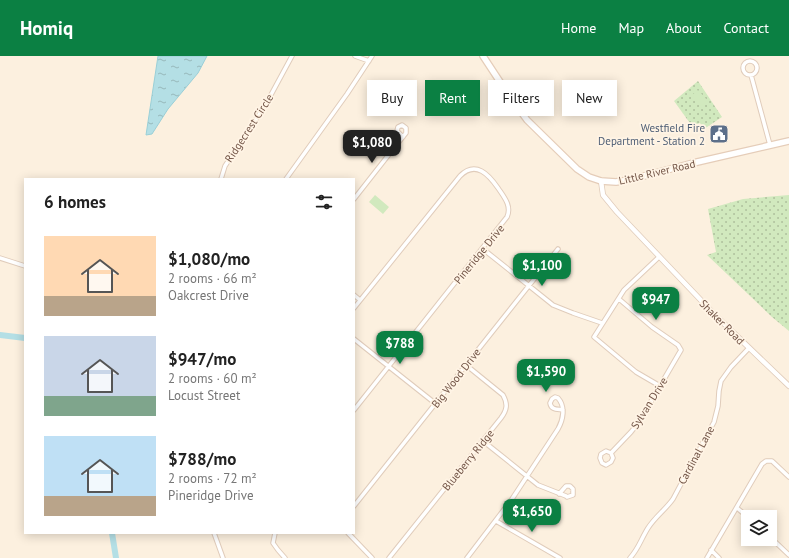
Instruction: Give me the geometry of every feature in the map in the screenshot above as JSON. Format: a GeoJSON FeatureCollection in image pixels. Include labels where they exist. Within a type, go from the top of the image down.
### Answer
{"type":"FeatureCollection","features":[{"type":"Feature","properties":{"kind":"main road","name":"Little River Road"},"geometry":{"type":"LineString","coordinates":[[483,56],[527,120],[577,170],[589,177],[601,181],[616,182],[629,180],[770,145],[789,142]]}},
{"type":"Feature","properties":{"kind":"street","name":"Ridgecrest Circle"},"geometry":{"type":"LineString","coordinates":[[220,178],[225,166],[266,104],[292,56]]}},
{"type":"Feature","properties":{"kind":"street"},"geometry":{"type":"LineString","coordinates":[[355,56],[369,61]]}},
{"type":"Feature","properties":{"kind":"street"},"geometry":{"type":"LineString","coordinates":[[287,178],[347,94],[372,56]]}},
{"type":"Feature","properties":{"kind":"street"},"geometry":{"type":"LineString","coordinates":[[748,60],[755,63],[757,68],[751,75],[747,75],[742,69],[744,63],[748,60]]}},
{"type":"Feature","properties":{"kind":"street"},"geometry":{"type":"LineString","coordinates":[[751,75],[770,145]]}},
{"type":"Feature","properties":{"kind":"street"},"geometry":{"type":"LineString","coordinates":[[355,198],[403,137]]}},
{"type":"Feature","properties":{"kind":"street","name":"Pineridge Drive"},"geometry":{"type":"LineString","coordinates":[[355,307],[464,172],[470,170],[480,170],[488,175],[506,200],[509,208],[509,214],[505,222],[355,409]]}},
{"type":"Feature","properties":{"kind":"street","name":"Shaker Road"},"geometry":{"type":"LineString","coordinates":[[601,181],[604,197],[659,257],[715,315],[789,386]]}},
{"type":"Feature","properties":{"kind":"street"},"geometry":{"type":"LineString","coordinates":[[483,249],[553,305],[602,323]]}},
{"type":"Feature","properties":{"kind":"street","name":"Big Wood Drive"},"geometry":{"type":"LineString","coordinates":[[355,505],[558,250]]}},
{"type":"Feature","properties":{"kind":"street"},"geometry":{"type":"LineString","coordinates":[[659,257],[624,290],[594,337],[636,372],[660,386]]}},
{"type":"Feature","properties":{"kind":"street"},"geometry":{"type":"LineString","coordinates":[[0,258],[24,266]]}},
{"type":"Feature","properties":{"kind":"street"},"geometry":{"type":"LineString","coordinates":[[355,296],[360,300]]}},
{"type":"Feature","properties":{"kind":"street","name":"Sylvan Drive"},"geometry":{"type":"LineString","coordinates":[[611,453],[636,425],[681,350],[678,345],[652,327],[619,298]]}},
{"type":"Feature","properties":{"kind":"street"},"geometry":{"type":"LineString","coordinates":[[355,340],[436,404]]}},
{"type":"Feature","properties":{"kind":"street","name":"Cardinal Lane"},"geometry":{"type":"LineString","coordinates":[[630,558],[637,550],[648,527],[673,499],[714,422],[718,406],[721,381],[749,348]]}},
{"type":"Feature","properties":{"kind":"street","name":"Blueberry Ridge"},"geometry":{"type":"LineString","coordinates":[[389,558],[506,410],[506,402],[500,392],[466,365]]}},
{"type":"Feature","properties":{"kind":"street"},"geometry":{"type":"LineString","coordinates":[[467,558],[496,521],[527,477],[558,429],[563,410]]}},
{"type":"Feature","properties":{"kind":"street"},"geometry":{"type":"LineString","coordinates":[[483,441],[538,485],[559,494]]}},
{"type":"Feature","properties":{"kind":"street"},"geometry":{"type":"LineString","coordinates":[[707,558],[760,468],[766,461],[772,461],[789,477]]}},
{"type":"Feature","properties":{"kind":"street"},"geometry":{"type":"LineString","coordinates":[[737,508],[741,511]]}},
{"type":"Feature","properties":{"kind":"street"},"geometry":{"type":"LineString","coordinates":[[496,521],[560,558]]}},
{"type":"Feature","properties":{"kind":"street"},"geometry":{"type":"LineString","coordinates":[[214,534],[223,558]]}},
{"type":"Feature","properties":{"kind":"street"},"geometry":{"type":"LineString","coordinates":[[275,534],[273,543],[285,558]]}},
{"type":"Feature","properties":{"kind":"street"},"geometry":{"type":"LineString","coordinates":[[349,534],[372,558]]}},
{"type":"Feature","properties":{"kind":"street"},"geometry":{"type":"LineString","coordinates":[[777,544],[789,555]]}},
{"type":"Feature","properties":{"kind":"street"},"geometry":{"type":"LineString","coordinates":[[711,550],[719,558]]}},
{"type":"Feature","properties":{"kind":"green space"},"geometry":{"type":"Polygon","coordinates":[[[698,81],[722,117],[704,129],[700,123],[695,123],[692,126],[674,101],[698,81]]]}},
{"type":"Feature","properties":{"kind":"green space"},"geometry":{"type":"Polygon","coordinates":[[[698,90],[707,100],[702,105],[692,95],[698,90]]]}},
{"type":"Feature","properties":{"kind":"green space"},"geometry":{"type":"Polygon","coordinates":[[[375,195],[389,207],[383,214],[369,202],[375,195]]]}},
{"type":"Feature","properties":{"kind":"green space"},"geometry":{"type":"Polygon","coordinates":[[[789,195],[789,331],[772,317],[707,255],[716,252],[708,209],[743,199],[789,195]]]}},
{"type":"Feature","properties":{"kind":"water"},"geometry":{"type":"Polygon","coordinates":[[[158,56],[207,56],[198,73],[168,109],[152,134],[146,135],[158,56]]]}},
{"type":"Feature","properties":{"kind":"waterway"},"geometry":{"type":"LineString","coordinates":[[0,335],[24,338]]}},
{"type":"Feature","properties":{"kind":"waterway"},"geometry":{"type":"LineString","coordinates":[[112,534],[116,558]]}},
{"type":"Feature","properties":{"kind":"place","name":"Westfield Fire Department - Station 2"},"geometry":{"type":"Point","coordinates":[719,134]}}]}
